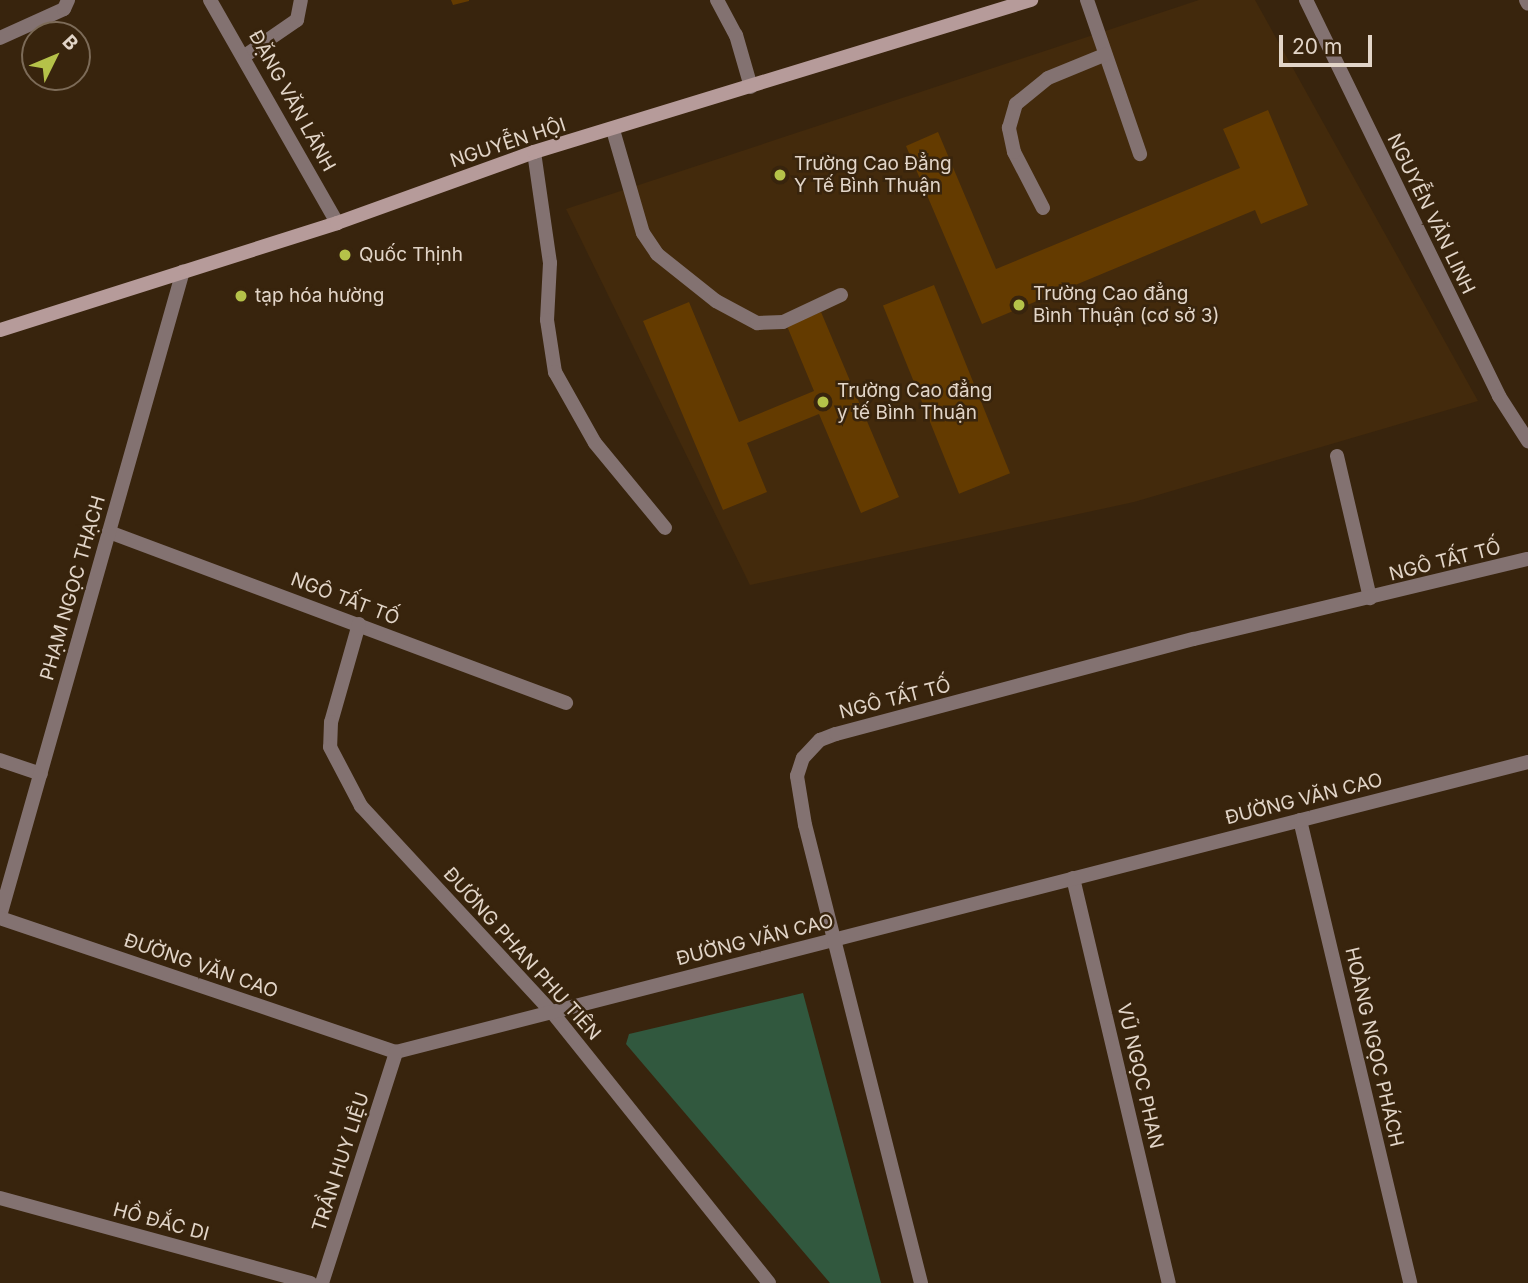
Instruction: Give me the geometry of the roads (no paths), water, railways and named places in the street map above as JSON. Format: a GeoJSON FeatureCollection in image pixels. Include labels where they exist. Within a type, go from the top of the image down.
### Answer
{"type":"FeatureCollection","features":[{"type":"Feature","properties":{"kind":"street"},"geometry":{"type":"LineString","coordinates":[[0,38],[64,9],[68,0]]}},
{"type":"Feature","properties":{"kind":"street","name":"ĐẶNG VĂN LÃNH"},"geometry":{"type":"LineString","coordinates":[[210,0],[246,55],[337,223]]}},
{"type":"Feature","properties":{"kind":"street"},"geometry":{"type":"LineString","coordinates":[[246,55],[297,20],[301,0]]}},
{"type":"Feature","properties":{"kind":"street"},"geometry":{"type":"LineString","coordinates":[[718,0],[736,35],[751,87]]}},
{"type":"Feature","properties":{"kind":"street","name":"NGUYỄN HỘI"},"geometry":{"type":"LineString","coordinates":[[0,330],[337,223],[534,152],[1031,0]]}},
{"type":"Feature","properties":{"kind":"street"},"geometry":{"type":"LineString","coordinates":[[1087,0],[1140,154]]}},
{"type":"Feature","properties":{"kind":"street","name":"NGUYỄN VĂN LINH"},"geometry":{"type":"LineString","coordinates":[[1306,0],[1499,396],[1528,441]]}},
{"type":"Feature","properties":{"kind":"street"},"geometry":{"type":"LineString","coordinates":[[1043,208],[1014,152],[1009,128],[1016,104],[1048,78],[1104,55]]}},
{"type":"Feature","properties":{"kind":"street"},"geometry":{"type":"LineString","coordinates":[[613,130],[643,233],[657,254],[716,301],[757,323],[783,322],[841,295]]}},
{"type":"Feature","properties":{"kind":"street"},"geometry":{"type":"LineString","coordinates":[[534,152],[550,263],[547,320],[555,372],[595,443],[665,528]]}},
{"type":"Feature","properties":{"kind":"street","name":"PHẠM NGỌC THẠCH"},"geometry":{"type":"LineString","coordinates":[[0,917],[183,271]]}},
{"type":"Feature","properties":{"kind":"street"},"geometry":{"type":"LineString","coordinates":[[1337,456],[1370,598]]}},
{"type":"Feature","properties":{"kind":"street","name":"NGÔ TẤT TỐ"},"geometry":{"type":"LineString","coordinates":[[109,532],[566,703]]}},
{"type":"Feature","properties":{"kind":"street","name":"NGÔ TẤT TỐ"},"geometry":{"type":"LineString","coordinates":[[920,1283],[834,940],[797,776],[803,758],[820,740],[1194,639],[1528,559]]}},
{"type":"Feature","properties":{"kind":"street","name":"ĐƯỜNG PHAN PHU TIÊN"},"geometry":{"type":"LineString","coordinates":[[359,624],[331,722],[330,747],[341,775],[361,806],[552,1012],[769,1283]]}},
{"type":"Feature","properties":{"kind":"street"},"geometry":{"type":"LineString","coordinates":[[0,760],[41,774]]}},
{"type":"Feature","properties":{"kind":"street","name":"ĐƯỜNG VĂN CAO"},"geometry":{"type":"LineString","coordinates":[[0,917],[396,1052],[1528,762]]}},
{"type":"Feature","properties":{"kind":"street","name":"HOÀNG NGỌC PHÁCH"},"geometry":{"type":"LineString","coordinates":[[1300,820],[1410,1283]]}},
{"type":"Feature","properties":{"kind":"street","name":"VŨ NGỌC PHAN"},"geometry":{"type":"LineString","coordinates":[[1073,878],[1169,1283]]}},
{"type":"Feature","properties":{"kind":"street","name":"TRẦN HUY LIỆU"},"geometry":{"type":"LineString","coordinates":[[322,1283],[396,1052]]}},
{"type":"Feature","properties":{"kind":"street","name":"HỒ ĐẮC DI"},"geometry":{"type":"LineString","coordinates":[[0,1198],[311,1283]]}},
{"type":"Feature","properties":{"kind":"place","name":"Trường Cao Đẳng Y Tế Bình Thuận"},"geometry":{"type":"Point","coordinates":[780,175]}},
{"type":"Feature","properties":{"kind":"place","name":"Quốc Thịnh"},"geometry":{"type":"Point","coordinates":[345,255]}},
{"type":"Feature","properties":{"kind":"place","name":"tạp hóa hường"},"geometry":{"type":"Point","coordinates":[241,296]}},
{"type":"Feature","properties":{"kind":"place","name":"Trường Cao đẳng Bình Thuận (cơ sở 3)"},"geometry":{"type":"Point","coordinates":[1019,305]}},
{"type":"Feature","properties":{"kind":"place","name":"Trường Cao đẳng y tế Bình Thuận"},"geometry":{"type":"Point","coordinates":[823,402]}}]}
